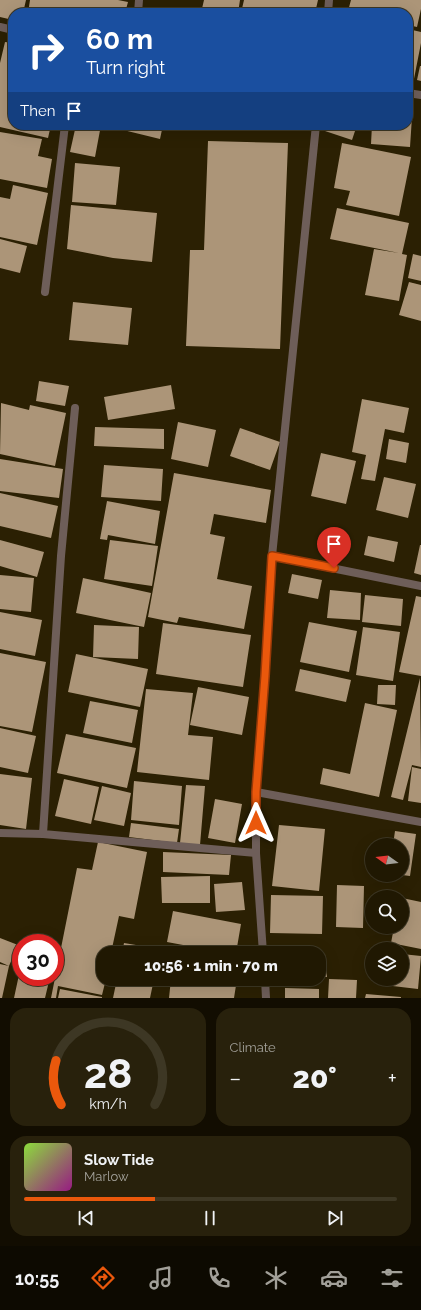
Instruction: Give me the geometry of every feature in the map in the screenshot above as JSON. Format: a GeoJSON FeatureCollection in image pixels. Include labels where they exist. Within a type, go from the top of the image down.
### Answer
{"type":"FeatureCollection","features":[{"type":"Feature","properties":{"kind":"street"},"geometry":{"type":"LineString","coordinates":[[45,292],[65,130]]}},
{"type":"Feature","properties":{"kind":"street"},"geometry":{"type":"LineString","coordinates":[[263,946],[256,854],[256,792],[272,556],[315,130]]}},
{"type":"Feature","properties":{"kind":"street"},"geometry":{"type":"LineString","coordinates":[[43,834],[61,556],[75,408]]}},
{"type":"Feature","properties":{"kind":"street"},"geometry":{"type":"LineString","coordinates":[[272,556],[421,586]]}},
{"type":"Feature","properties":{"kind":"street"},"geometry":{"type":"LineString","coordinates":[[256,792],[421,822]]}},
{"type":"Feature","properties":{"kind":"street"},"geometry":{"type":"LineString","coordinates":[[0,833],[43,834],[256,854]]}},
{"type":"Feature","properties":{"kind":"street"},"geometry":{"type":"LineString","coordinates":[[265,986],[266,998]]}},
{"type":"Feature","properties":{"kind":"building"},"geometry":{"type":"Polygon","coordinates":[[[0,0],[26,0],[24,8],[8,8],[8,19],[0,17],[0,0]]]}},
{"type":"Feature","properties":{"kind":"building"},"geometry":{"type":"Polygon","coordinates":[[[30,0],[118,0],[128,2],[126,8],[29,8],[30,0]]]}},
{"type":"Feature","properties":{"kind":"building"},"geometry":{"type":"Polygon","coordinates":[[[204,0],[240,0],[239,8],[202,8],[204,0]]]}},
{"type":"Feature","properties":{"kind":"building"},"geometry":{"type":"Polygon","coordinates":[[[244,0],[318,0],[316,8],[242,8],[244,0]]]}},
{"type":"Feature","properties":{"kind":"building"},"geometry":{"type":"Polygon","coordinates":[[[351,0],[421,0],[421,9],[417,27],[413,26],[413,8],[349,8],[351,0]]]}},
{"type":"Feature","properties":{"kind":"building"},"geometry":{"type":"Polygon","coordinates":[[[413,30],[421,32],[421,43],[413,84],[413,30]]]}},
{"type":"Feature","properties":{"kind":"building"},"geometry":{"type":"Polygon","coordinates":[[[5,42],[8,42],[8,129],[0,127],[0,63],[5,42]]]}},
{"type":"Feature","properties":{"kind":"building"},"geometry":{"type":"Polygon","coordinates":[[[421,66],[421,81],[417,80],[421,66]]]}},
{"type":"Feature","properties":{"kind":"building"},"geometry":{"type":"Polygon","coordinates":[[[13,130],[50,130],[48,138],[13,130]]]}},
{"type":"Feature","properties":{"kind":"building"},"geometry":{"type":"Polygon","coordinates":[[[75,130],[100,130],[95,157],[70,152],[75,130]]]}},
{"type":"Feature","properties":{"kind":"building"},"geometry":{"type":"Polygon","coordinates":[[[123,130],[162,130],[160,139],[123,130]]]}},
{"type":"Feature","properties":{"kind":"building"},"geometry":{"type":"Polygon","coordinates":[[[325,130],[355,130],[352,140],[325,130]]]}},
{"type":"Feature","properties":{"kind":"building"},"geometry":{"type":"Polygon","coordinates":[[[372,130],[411,130],[410,147],[371,144],[372,130]]]}},
{"type":"Feature","properties":{"kind":"building"},"geometry":{"type":"Polygon","coordinates":[[[0,132],[42,139],[38,156],[52,159],[47,188],[0,179],[0,132]]]}},
{"type":"Feature","properties":{"kind":"building"},"geometry":{"type":"Polygon","coordinates":[[[208,141],[288,143],[280,349],[186,346],[190,250],[204,250],[208,141]]]}},
{"type":"Feature","properties":{"kind":"building"},"geometry":{"type":"Polygon","coordinates":[[[342,143],[411,157],[399,216],[346,205],[350,191],[334,188],[342,143]]]}},
{"type":"Feature","properties":{"kind":"building"},"geometry":{"type":"Polygon","coordinates":[[[75,163],[120,167],[116,205],[72,202],[75,163]]]}},
{"type":"Feature","properties":{"kind":"building"},"geometry":{"type":"Polygon","coordinates":[[[13,185],[48,193],[37,245],[0,237],[0,197],[10,199],[13,185]]]}},
{"type":"Feature","properties":{"kind":"building"},"geometry":{"type":"Polygon","coordinates":[[[71,205],[157,213],[152,262],[113,258],[67,249],[71,205]]]}},
{"type":"Feature","properties":{"kind":"building"},"geometry":{"type":"Polygon","coordinates":[[[337,208],[409,223],[402,254],[407,255],[399,301],[365,295],[374,249],[399,253],[330,239],[337,208]]]}},
{"type":"Feature","properties":{"kind":"building"},"geometry":{"type":"Polygon","coordinates":[[[0,239],[27,246],[20,273],[0,268],[0,239]]]}},
{"type":"Feature","properties":{"kind":"building"},"geometry":{"type":"Polygon","coordinates":[[[413,254],[421,256],[421,281],[408,278],[413,254]]]}},
{"type":"Feature","properties":{"kind":"building"},"geometry":{"type":"Polygon","coordinates":[[[409,282],[421,285],[421,321],[399,315],[409,282]]]}},
{"type":"Feature","properties":{"kind":"building"},"geometry":{"type":"Polygon","coordinates":[[[73,302],[132,308],[128,345],[69,340],[73,302]]]}},
{"type":"Feature","properties":{"kind":"building"},"geometry":{"type":"Polygon","coordinates":[[[39,381],[69,386],[65,406],[36,401],[39,381]]]}},
{"type":"Feature","properties":{"kind":"building"},"geometry":{"type":"Polygon","coordinates":[[[171,385],[175,409],[108,420],[104,397],[171,385]]]}},
{"type":"Feature","properties":{"kind":"building"},"geometry":{"type":"Polygon","coordinates":[[[362,399],[409,408],[404,433],[385,429],[375,481],[361,479],[366,455],[352,452],[362,399]]]}},
{"type":"Feature","properties":{"kind":"building"},"geometry":{"type":"Polygon","coordinates":[[[1,403],[29,410],[30,405],[66,413],[55,466],[0,454],[1,403]]]}},
{"type":"Feature","properties":{"kind":"building"},"geometry":{"type":"Polygon","coordinates":[[[178,422],[216,430],[208,467],[171,459],[178,422]]]}},
{"type":"Feature","properties":{"kind":"building"},"geometry":{"type":"Polygon","coordinates":[[[95,427],[164,429],[164,449],[94,446],[95,427]]]}},
{"type":"Feature","properties":{"kind":"building"},"geometry":{"type":"Polygon","coordinates":[[[240,428],[280,442],[270,470],[230,456],[240,428]]]}},
{"type":"Feature","properties":{"kind":"building"},"geometry":{"type":"Polygon","coordinates":[[[389,439],[409,443],[406,463],[386,459],[389,439]]]}},
{"type":"Feature","properties":{"kind":"building"},"geometry":{"type":"Polygon","coordinates":[[[321,453],[356,461],[346,504],[311,496],[321,453]]]}},
{"type":"Feature","properties":{"kind":"building"},"geometry":{"type":"Polygon","coordinates":[[[0,459],[63,469],[59,498],[0,491],[0,459]]]}},
{"type":"Feature","properties":{"kind":"building"},"geometry":{"type":"Polygon","coordinates":[[[104,465],[163,469],[161,501],[101,497],[104,465]]]}},
{"type":"Feature","properties":{"kind":"building"},"geometry":{"type":"Polygon","coordinates":[[[174,473],[271,490],[266,523],[214,514],[210,534],[225,537],[217,579],[252,586],[244,629],[179,617],[177,623],[148,617],[174,473]]]}},
{"type":"Feature","properties":{"kind":"building"},"geometry":{"type":"Polygon","coordinates":[[[384,477],[416,484],[408,518],[376,510],[384,477]]]}},
{"type":"Feature","properties":{"kind":"building"},"geometry":{"type":"Polygon","coordinates":[[[0,493],[58,506],[51,538],[0,526],[0,493]]]}},
{"type":"Feature","properties":{"kind":"building"},"geometry":{"type":"Polygon","coordinates":[[[107,501],[160,511],[155,544],[108,535],[107,540],[100,539],[107,501]]]}},
{"type":"Feature","properties":{"kind":"building"},"geometry":{"type":"Polygon","coordinates":[[[368,536],[398,542],[394,562],[364,555],[368,536]]]}},
{"type":"Feature","properties":{"kind":"building"},"geometry":{"type":"Polygon","coordinates":[[[0,540],[44,552],[37,577],[0,566],[0,540]]]}},
{"type":"Feature","properties":{"kind":"building"},"geometry":{"type":"Polygon","coordinates":[[[110,540],[158,546],[152,586],[104,579],[110,540]]]}},
{"type":"Feature","properties":{"kind":"building"},"geometry":{"type":"Polygon","coordinates":[[[421,545],[421,575],[414,573],[421,545]]]}},
{"type":"Feature","properties":{"kind":"building"},"geometry":{"type":"Polygon","coordinates":[[[292,574],[322,580],[318,599],[288,593],[292,574]]]}},
{"type":"Feature","properties":{"kind":"building"},"geometry":{"type":"Polygon","coordinates":[[[0,575],[34,578],[31,612],[0,609],[0,575]]]}},
{"type":"Feature","properties":{"kind":"building"},"geometry":{"type":"Polygon","coordinates":[[[83,578],[151,593],[144,627],[76,613],[83,578]]]}},
{"type":"Feature","properties":{"kind":"building"},"geometry":{"type":"Polygon","coordinates":[[[330,590],[361,593],[360,620],[327,618],[330,590]]]}},
{"type":"Feature","properties":{"kind":"building"},"geometry":{"type":"Polygon","coordinates":[[[365,595],[403,599],[401,626],[362,622],[365,595]]]}},
{"type":"Feature","properties":{"kind":"building"},"geometry":{"type":"Polygon","coordinates":[[[416,596],[421,597],[421,676],[399,672],[416,596]]]}},
{"type":"Feature","properties":{"kind":"building"},"geometry":{"type":"Polygon","coordinates":[[[0,612],[42,620],[35,656],[0,649],[0,612]]]}},
{"type":"Feature","properties":{"kind":"building"},"geometry":{"type":"Polygon","coordinates":[[[309,622],[357,631],[349,672],[300,662],[309,622]]]}},
{"type":"Feature","properties":{"kind":"building"},"geometry":{"type":"Polygon","coordinates":[[[163,623],[251,635],[243,687],[156,674],[163,623]]]}},
{"type":"Feature","properties":{"kind":"building"},"geometry":{"type":"Polygon","coordinates":[[[94,625],[139,627],[138,659],[93,657],[94,625]]]}},
{"type":"Feature","properties":{"kind":"building"},"geometry":{"type":"Polygon","coordinates":[[[363,627],[400,632],[393,681],[356,675],[363,627]]]}},
{"type":"Feature","properties":{"kind":"building"},"geometry":{"type":"Polygon","coordinates":[[[0,653],[46,662],[32,732],[0,726],[0,653]]]}},
{"type":"Feature","properties":{"kind":"building"},"geometry":{"type":"Polygon","coordinates":[[[76,654],[148,669],[140,707],[68,692],[76,654]]]}},
{"type":"Feature","properties":{"kind":"building"},"geometry":{"type":"Polygon","coordinates":[[[300,669],[351,680],[346,702],[295,691],[300,669]]]}},
{"type":"Feature","properties":{"kind":"building"},"geometry":{"type":"Polygon","coordinates":[[[420,678],[421,767],[412,765],[403,800],[391,797],[420,678]]]}},
{"type":"Feature","properties":{"kind":"building"},"geometry":{"type":"Polygon","coordinates":[[[378,685],[396,685],[395,705],[377,704],[378,685]]]}},
{"type":"Feature","properties":{"kind":"building"},"geometry":{"type":"Polygon","coordinates":[[[198,687],[249,697],[242,735],[190,725],[198,687]]]}},
{"type":"Feature","properties":{"kind":"building"},"geometry":{"type":"Polygon","coordinates":[[[146,689],[193,693],[188,735],[213,737],[209,780],[137,772],[146,689]]]}},
{"type":"Feature","properties":{"kind":"building"},"geometry":{"type":"Polygon","coordinates":[[[90,701],[138,710],[132,743],[83,733],[90,701]]]}},
{"type":"Feature","properties":{"kind":"building"},"geometry":{"type":"Polygon","coordinates":[[[365,703],[397,710],[379,797],[320,784],[323,768],[350,774],[365,703]]]}},
{"type":"Feature","properties":{"kind":"building"},"geometry":{"type":"Polygon","coordinates":[[[0,728],[36,736],[28,773],[0,767],[0,728]]]}},
{"type":"Feature","properties":{"kind":"building"},"geometry":{"type":"Polygon","coordinates":[[[66,734],[136,748],[127,788],[57,773],[66,734]]]}},
{"type":"Feature","properties":{"kind":"building"},"geometry":{"type":"Polygon","coordinates":[[[412,767],[421,769],[421,803],[408,801],[412,767]]]}},
{"type":"Feature","properties":{"kind":"building"},"geometry":{"type":"Polygon","coordinates":[[[0,774],[32,778],[26,829],[0,825],[0,774]]]}},
{"type":"Feature","properties":{"kind":"building"},"geometry":{"type":"Polygon","coordinates":[[[64,779],[99,787],[91,824],[55,816],[64,779]]]}},
{"type":"Feature","properties":{"kind":"building"},"geometry":{"type":"Polygon","coordinates":[[[134,781],[182,786],[179,825],[131,820],[134,781]]]}},
{"type":"Feature","properties":{"kind":"building"},"geometry":{"type":"Polygon","coordinates":[[[186,785],[205,786],[200,845],[180,843],[186,785]]]}},
{"type":"Feature","properties":{"kind":"building"},"geometry":{"type":"Polygon","coordinates":[[[102,786],[131,793],[124,826],[94,820],[102,786]]]}},
{"type":"Feature","properties":{"kind":"building"},"geometry":{"type":"Polygon","coordinates":[[[215,799],[242,804],[235,843],[208,838],[215,799]]]}},
{"type":"Feature","properties":{"kind":"building"},"geometry":{"type":"Polygon","coordinates":[[[131,823],[179,829],[177,843],[129,837],[131,823]]]}},
{"type":"Feature","properties":{"kind":"building"},"geometry":{"type":"Polygon","coordinates":[[[279,825],[325,829],[319,891],[272,886],[279,825]]]}},
{"type":"Feature","properties":{"kind":"building"},"geometry":{"type":"Polygon","coordinates":[[[395,831],[416,834],[410,876],[409,838],[394,838],[395,831]]]}},
{"type":"Feature","properties":{"kind":"building"},"geometry":{"type":"Polygon","coordinates":[[[98,842],[147,852],[134,919],[119,916],[113,946],[96,946],[96,986],[104,986],[102,995],[58,986],[64,986],[64,934],[77,868],[92,870],[98,842]]]}},
{"type":"Feature","properties":{"kind":"building"},"geometry":{"type":"Polygon","coordinates":[[[163,852],[231,855],[229,875],[163,872],[163,852]]]}},
{"type":"Feature","properties":{"kind":"building"},"geometry":{"type":"Polygon","coordinates":[[[210,876],[210,903],[162,903],[161,877],[210,876]]]}},
{"type":"Feature","properties":{"kind":"building"},"geometry":{"type":"Polygon","coordinates":[[[242,882],[245,910],[216,912],[214,884],[242,882]]]}},
{"type":"Feature","properties":{"kind":"building"},"geometry":{"type":"Polygon","coordinates":[[[337,885],[364,886],[363,928],[336,927],[337,885]]]}},
{"type":"Feature","properties":{"kind":"building"},"geometry":{"type":"Polygon","coordinates":[[[271,895],[323,896],[322,934],[270,933],[271,895]]]}},
{"type":"Feature","properties":{"kind":"building"},"geometry":{"type":"Polygon","coordinates":[[[409,899],[421,902],[421,949],[409,947],[409,942],[391,942],[393,934],[409,934],[409,899]]]}},
{"type":"Feature","properties":{"kind":"building"},"geometry":{"type":"Polygon","coordinates":[[[173,911],[241,924],[237,946],[188,946],[167,942],[173,911]]]}},
{"type":"Feature","properties":{"kind":"building"},"geometry":{"type":"Polygon","coordinates":[[[0,938],[12,943],[12,959],[9,966],[0,962],[0,938]]]}},
{"type":"Feature","properties":{"kind":"building"},"geometry":{"type":"Polygon","coordinates":[[[124,943],[142,946],[123,946],[124,943]]]}},
{"type":"Feature","properties":{"kind":"building"},"geometry":{"type":"Polygon","coordinates":[[[409,955],[421,956],[418,989],[392,986],[409,986],[409,955]]]}},
{"type":"Feature","properties":{"kind":"building"},"geometry":{"type":"Polygon","coordinates":[[[0,964],[9,966],[2,998],[0,998],[0,964]]]}},
{"type":"Feature","properties":{"kind":"building"},"geometry":{"type":"Polygon","coordinates":[[[329,979],[357,980],[356,998],[328,998],[329,979]]]}},
{"type":"Feature","properties":{"kind":"building"},"geometry":{"type":"Polygon","coordinates":[[[17,986],[48,986],[45,998],[14,998],[17,986]]]}},
{"type":"Feature","properties":{"kind":"building"},"geometry":{"type":"Polygon","coordinates":[[[53,986],[58,986],[56,998],[51,998],[53,986]]]}},
{"type":"Feature","properties":{"kind":"building"},"geometry":{"type":"Polygon","coordinates":[[[116,986],[153,986],[150,998],[113,998],[116,986]]]}},
{"type":"Feature","properties":{"kind":"building"},"geometry":{"type":"Polygon","coordinates":[[[170,986],[236,986],[234,998],[169,998],[170,986]]]}},
{"type":"Feature","properties":{"kind":"building"},"geometry":{"type":"Polygon","coordinates":[[[285,988],[319,989],[319,998],[285,998],[285,988]]]}},
{"type":"Feature","properties":{"kind":"building"},"geometry":{"type":"Polygon","coordinates":[[[60,989],[102,997],[102,998],[58,998],[60,989]]]}},
{"type":"Feature","properties":{"kind":"building"},"geometry":{"type":"Polygon","coordinates":[[[366,994],[401,997],[401,998],[365,998],[366,994]]]}},
{"type":"Feature","properties":{"kind":"route"},"geometry":{"type":"LineString","coordinates":[[256,823],[256,792],[272,556],[334,568]]}}]}
